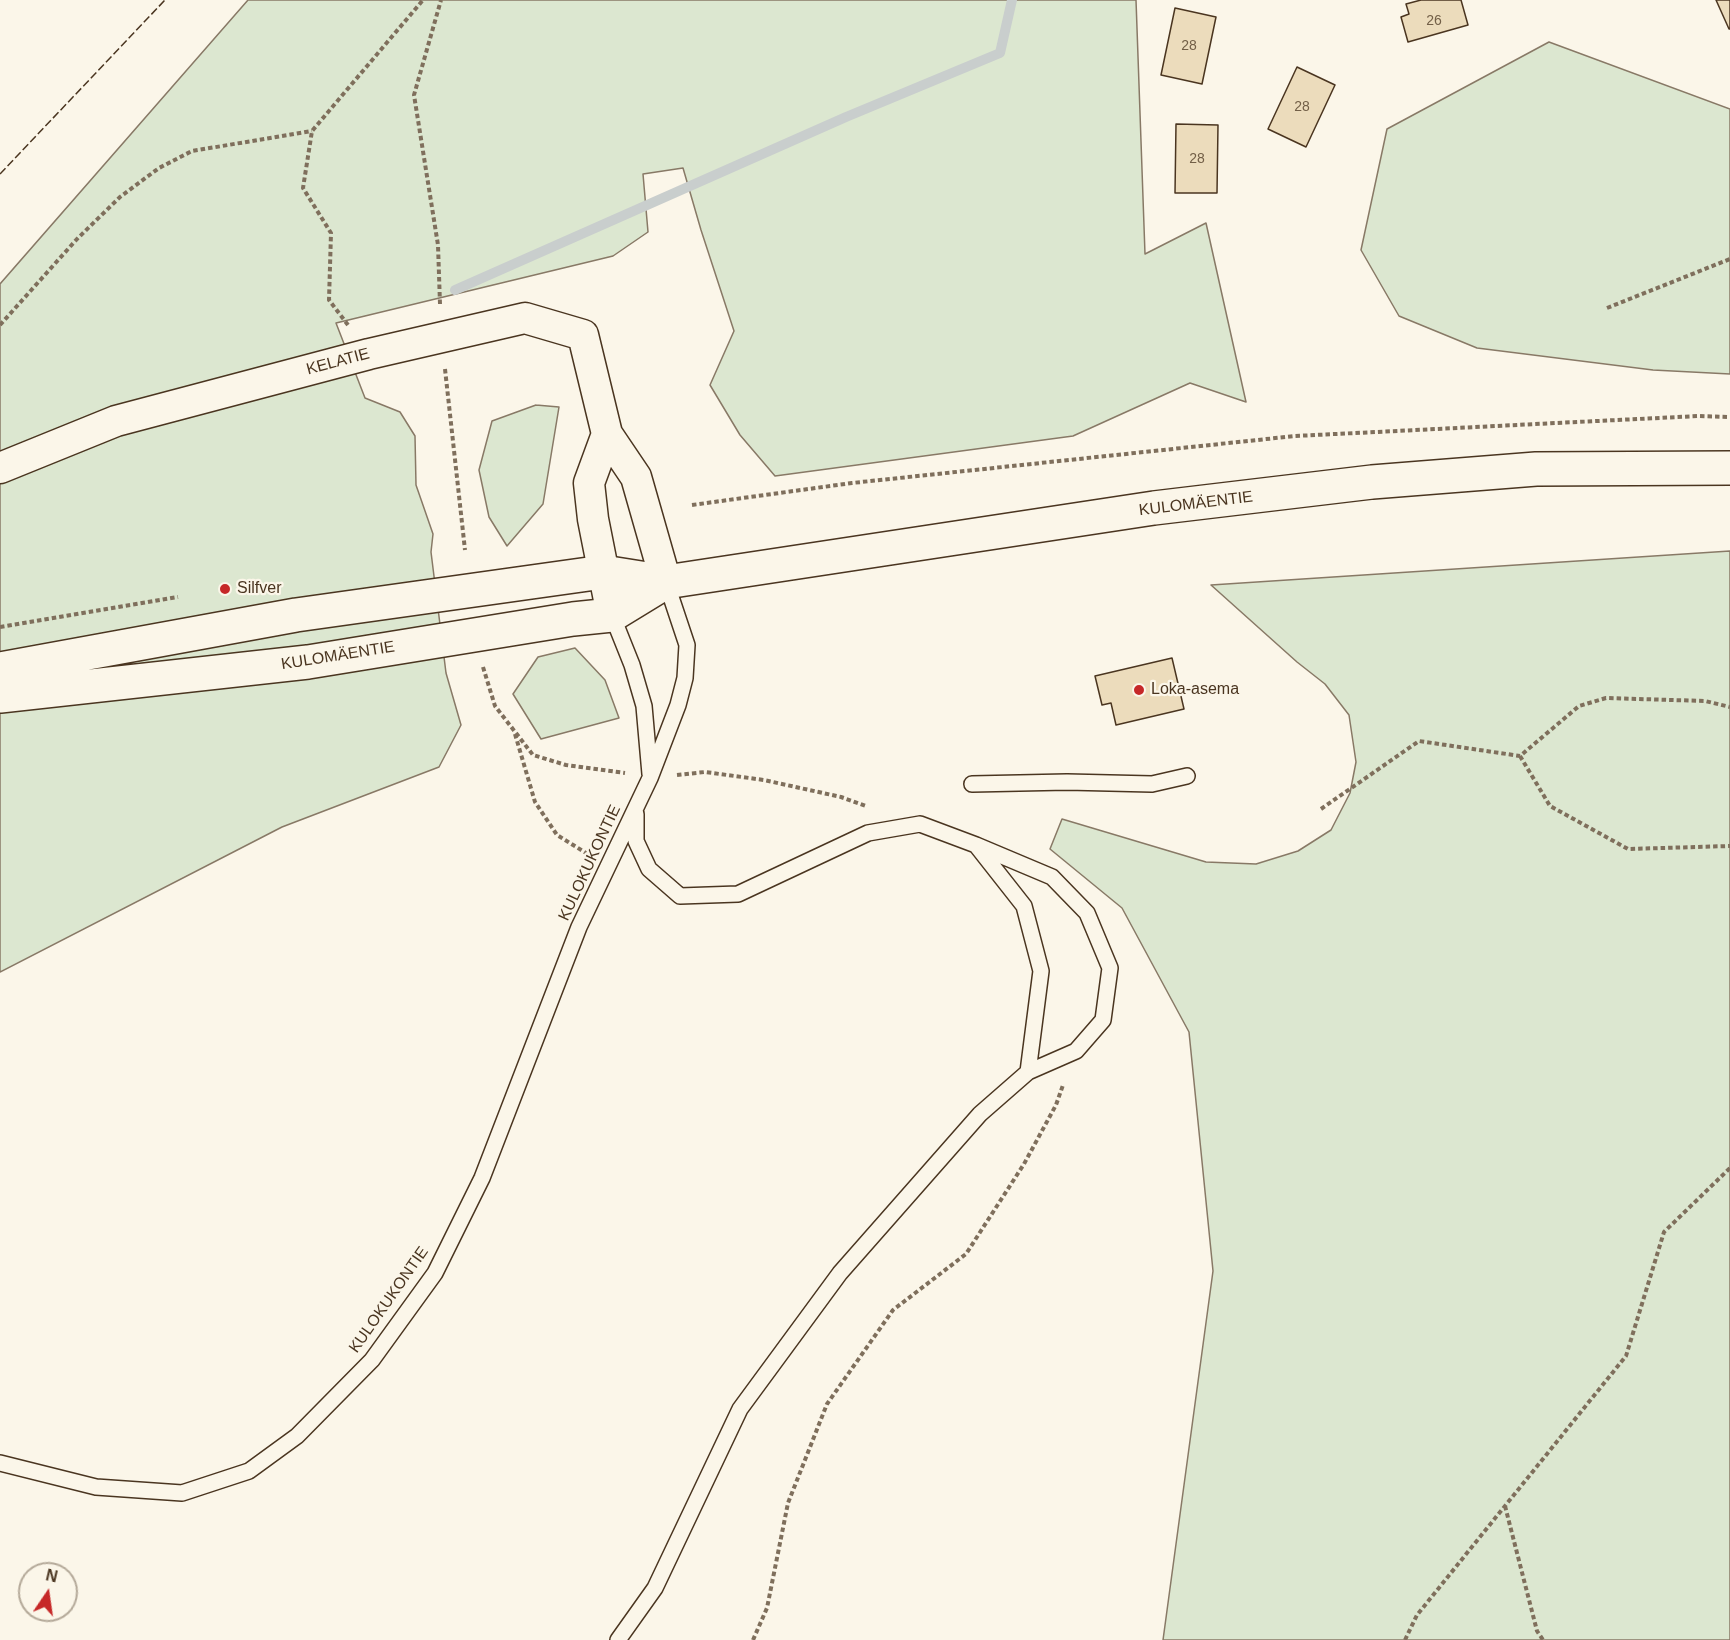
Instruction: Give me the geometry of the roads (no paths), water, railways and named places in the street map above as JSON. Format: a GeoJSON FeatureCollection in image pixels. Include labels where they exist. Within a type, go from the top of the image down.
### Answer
{"type":"FeatureCollection","features":[{"type":"Feature","properties":{"kind":"main road","name":"KULOMÄENTIE"},"geometry":{"type":"LineString","coordinates":[[0,669],[296,615],[603,572],[666,582],[1154,508],[1372,483],[1536,469],[1730,468]]}},
{"type":"Feature","properties":{"kind":"main road","name":"KULOMÄENTIE"},"geometry":{"type":"LineString","coordinates":[[0,696],[308,662],[573,619],[612,615],[666,582]]}},
{"type":"Feature","properties":{"kind":"street","name":"KELATIE"},"geometry":{"type":"LineString","coordinates":[[0,468],[116,422],[369,354],[525,318],[583,335],[607,434],[636,477],[666,582]]}},
{"type":"Feature","properties":{"kind":"street"},"geometry":{"type":"LineString","coordinates":[[607,434],[589,483],[592,519],[612,615]]}},
{"type":"Feature","properties":{"kind":"lane","name":"KULOKUKONTIE"},"geometry":{"type":"LineString","coordinates":[[0,1463],[96,1487],[182,1493],[249,1471],[297,1436],[372,1360],[435,1273],[482,1179],[579,927],[650,778],[678,705],[685,678],[687,645],[666,582]]}},
{"type":"Feature","properties":{"kind":"lane","name":"KULOKUKONTIE"},"geometry":{"type":"LineString","coordinates":[[612,615],[632,664],[644,706],[650,778]]}},
{"type":"Feature","properties":{"kind":"lane"},"geometry":{"type":"LineString","coordinates":[[972,784],[1067,782],[1152,784],[1187,776]]}},
{"type":"Feature","properties":{"kind":"lane"},"geometry":{"type":"LineString","coordinates":[[618,1640],[655,1588],[740,1409],[840,1273],[980,1114],[1028,1072],[1076,1051],[1103,1020],[1110,968],[1088,913],[1052,877],[920,824],[868,833],[738,894],[680,896],[649,869],[636,841],[636,809]]}},
{"type":"Feature","properties":{"kind":"lane"},"geometry":{"type":"LineString","coordinates":[[976,845],[1024,906],[1041,970],[1028,1072]]}},
{"type":"Feature","properties":{"kind":"waterway"},"geometry":{"type":"LineString","coordinates":[[455,290],[846,117],[1000,53],[1012,0]]}},
{"type":"Feature","properties":{"kind":"place","name":"Silfver"},"geometry":{"type":"Point","coordinates":[225,589]}},
{"type":"Feature","properties":{"kind":"place","name":"Loka-asema"},"geometry":{"type":"Point","coordinates":[1139,690]}}]}
